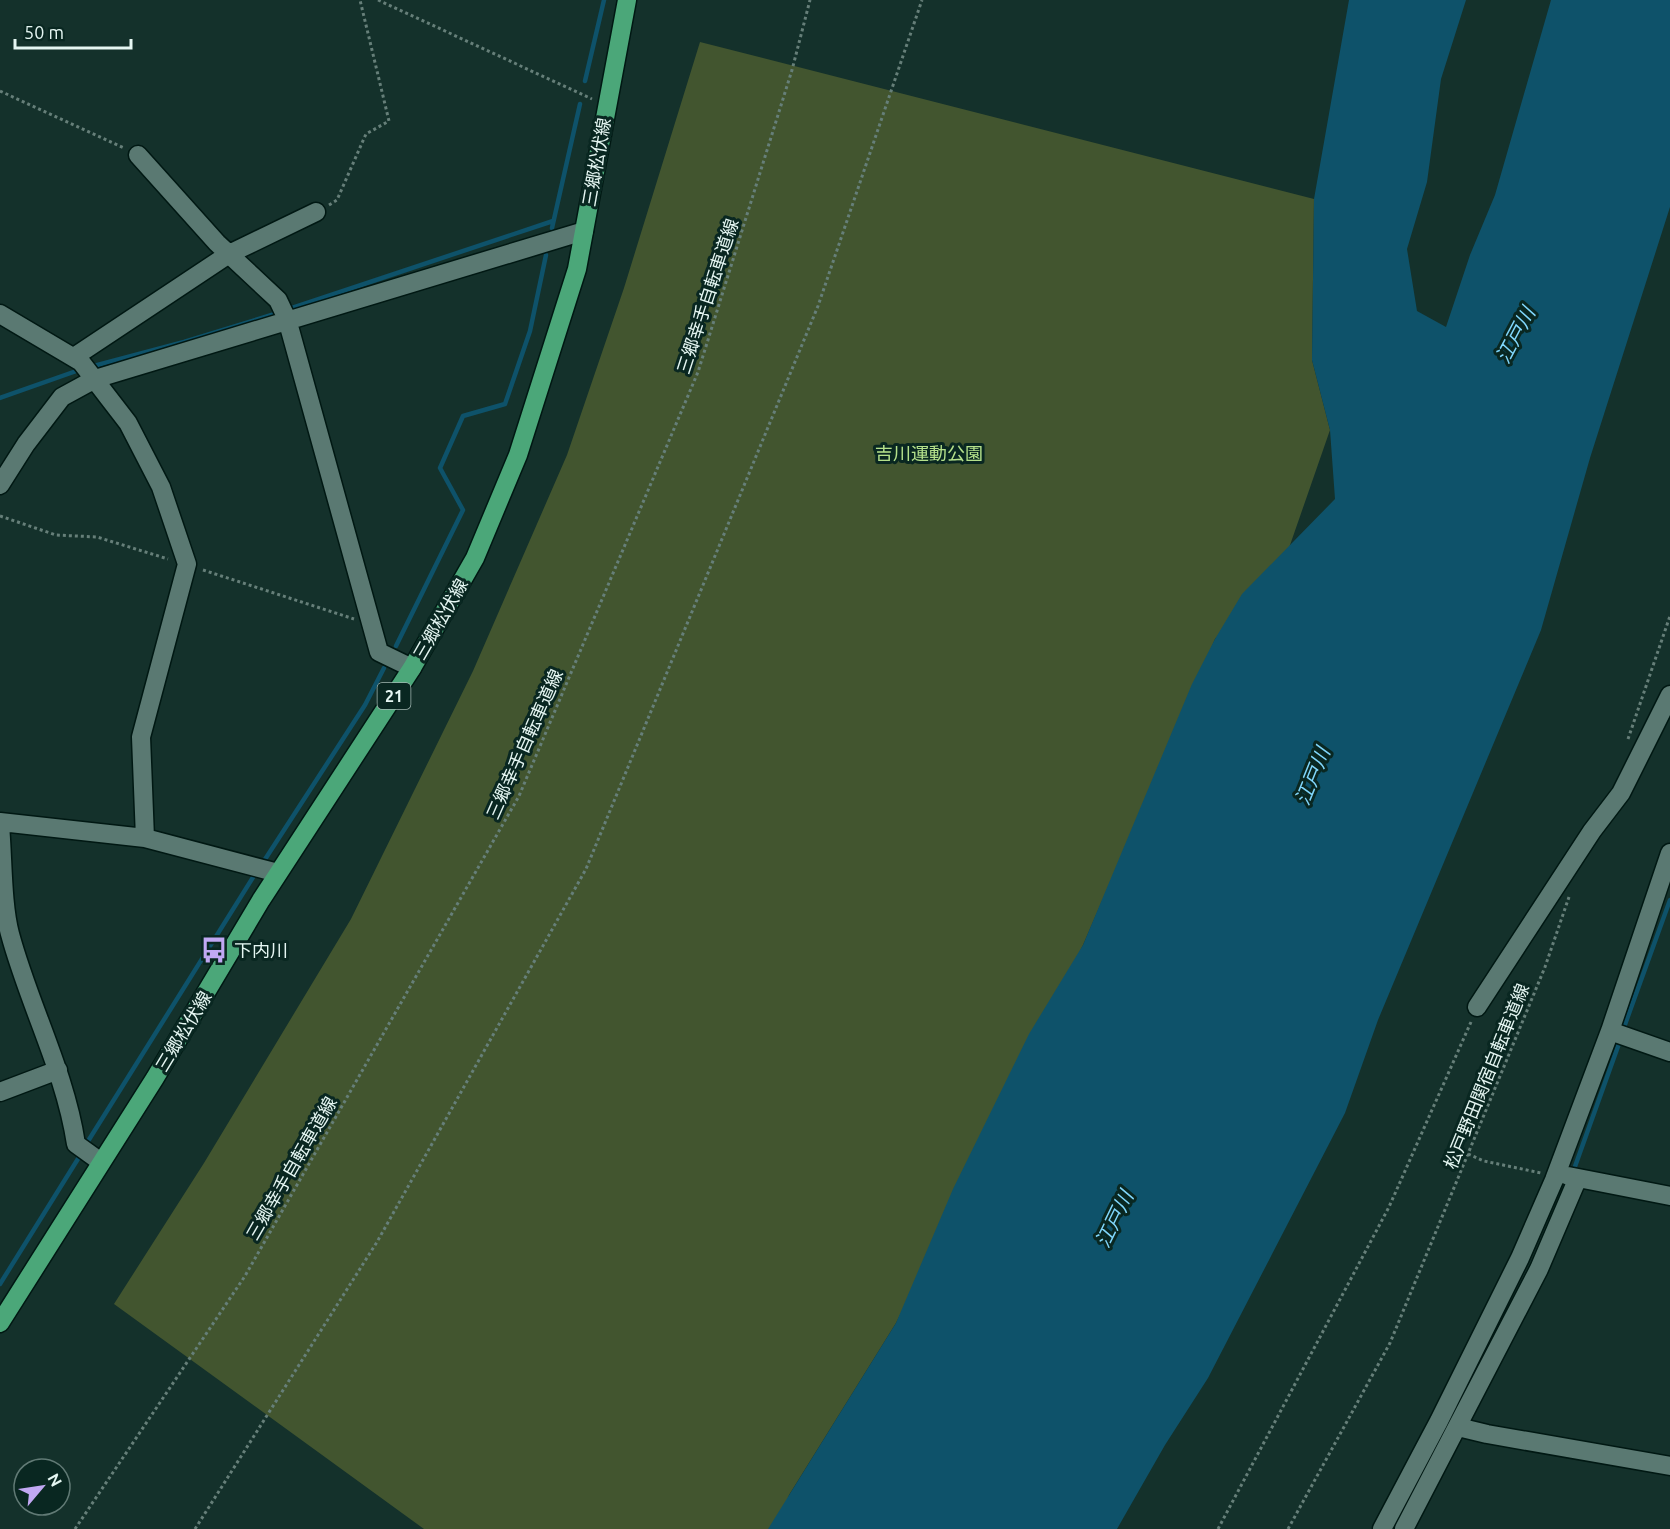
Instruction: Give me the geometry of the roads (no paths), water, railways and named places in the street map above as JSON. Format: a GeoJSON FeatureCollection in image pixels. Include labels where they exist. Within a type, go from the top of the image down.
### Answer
{"type":"FeatureCollection","features":[{"type":"Feature","properties":{"kind":"main road","name":"三郷松伏線"},"geometry":{"type":"LineString","coordinates":[[0,1323],[96,1159],[155,1078],[264,869],[412,668],[475,558],[518,455],[577,269],[627,0]]}},
{"type":"Feature","properties":{"kind":"street"},"geometry":{"type":"LineString","coordinates":[[138,155],[229,254],[278,300],[287,319],[379,652],[412,668]]}},
{"type":"Feature","properties":{"kind":"street"},"geometry":{"type":"LineString","coordinates":[[74,357],[229,254],[316,212]]}},
{"type":"Feature","properties":{"kind":"street"},"geometry":{"type":"LineString","coordinates":[[0,485],[26,444],[62,397],[95,379],[287,319],[584,231]]}},
{"type":"Feature","properties":{"kind":"street"},"geometry":{"type":"LineString","coordinates":[[0,314],[81,362],[128,423],[161,487],[187,564],[141,737],[146,838]]}},
{"type":"Feature","properties":{"kind":"street"},"geometry":{"type":"LineString","coordinates":[[1477,1007],[1592,831],[1621,793],[1670,695]]}},
{"type":"Feature","properties":{"kind":"street"},"geometry":{"type":"LineString","coordinates":[[96,1159],[76,1143],[72,1115],[58,1070],[10,933],[0,824],[146,838],[264,869]]}},
{"type":"Feature","properties":{"kind":"street"},"geometry":{"type":"LineString","coordinates":[[1382,1529],[1440,1421],[1520,1258],[1556,1176],[1610,1031],[1668,863]]}},
{"type":"Feature","properties":{"kind":"street"},"geometry":{"type":"LineString","coordinates":[[1610,1031],[1670,1052]]}},
{"type":"Feature","properties":{"kind":"street"},"geometry":{"type":"LineString","coordinates":[[0,1092],[58,1070]]}},
{"type":"Feature","properties":{"kind":"street"},"geometry":{"type":"LineString","coordinates":[[1556,1176],[1670,1196]]}},
{"type":"Feature","properties":{"kind":"street"},"geometry":{"type":"LineString","coordinates":[[1404,1529],[1539,1269],[1577,1180]]}},
{"type":"Feature","properties":{"kind":"street"},"geometry":{"type":"LineString","coordinates":[[1458,1427],[1486,1434],[1670,1466]]}},
{"type":"Feature","properties":{"kind":"water","name":"江戸川"},"geometry":{"type":"Polygon","coordinates":[[[1349,0],[1466,0],[1441,79],[1427,182],[1407,249],[1417,311],[1446,327],[1470,255],[1495,195],[1551,0],[1670,0],[1670,207],[1590,458],[1541,630],[1378,1020],[1345,1113],[1208,1378],[1165,1445],[1117,1529],[768,1529],[896,1323],[953,1189],[1029,1034],[1083,945],[1192,684],[1215,639],[1242,594],[1335,499],[1330,430],[1312,360],[1314,199],[1349,0]]]}},
{"type":"Feature","properties":{"kind":"waterway"},"geometry":{"type":"LineString","coordinates":[[585,81],[604,0]]}},
{"type":"Feature","properties":{"kind":"waterway"},"geometry":{"type":"LineString","coordinates":[[552,228],[580,104]]}},
{"type":"Feature","properties":{"kind":"waterway"},"geometry":{"type":"LineString","coordinates":[[289,309],[553,221]]}},
{"type":"Feature","properties":{"kind":"waterway"},"geometry":{"type":"LineString","coordinates":[[396,646],[463,510],[440,468],[463,416],[505,404],[530,331],[546,255]]}},
{"type":"Feature","properties":{"kind":"waterway"},"geometry":{"type":"LineString","coordinates":[[90,367],[184,342],[278,313]]}},
{"type":"Feature","properties":{"kind":"waterway"},"geometry":{"type":"LineString","coordinates":[[0,398],[82,369]]}},
{"type":"Feature","properties":{"kind":"waterway"},"geometry":{"type":"LineString","coordinates":[[262,864],[365,705],[384,668]]}},
{"type":"Feature","properties":{"kind":"waterway"},"geometry":{"type":"LineString","coordinates":[[85,1146],[257,871]]}},
{"type":"Feature","properties":{"kind":"waterway"},"geometry":{"type":"LineString","coordinates":[[1623,1030],[1670,900]]}},
{"type":"Feature","properties":{"kind":"waterway"},"geometry":{"type":"LineString","coordinates":[[1573,1172],[1621,1038]]}},
{"type":"Feature","properties":{"kind":"waterway"},"geometry":{"type":"LineString","coordinates":[[0,1284],[81,1154]]}},
{"type":"Feature","properties":{"kind":"place","name":"下内川"},"geometry":{"type":"Point","coordinates":[214,950]}},
{"type":"Feature","properties":{"kind":"park label","name":"吉川運動公園"},"geometry":{"type":"Point","coordinates":[929,453]}}]}
